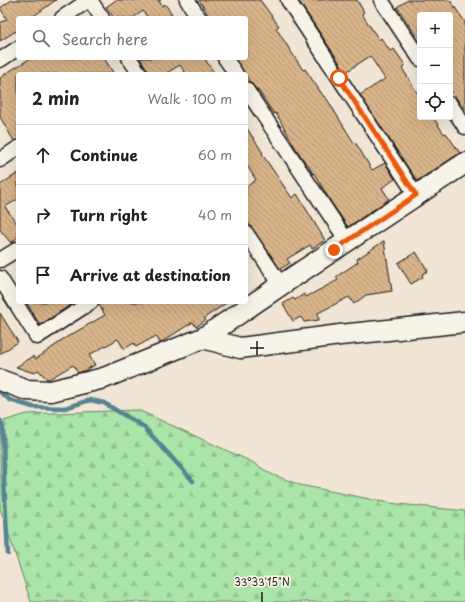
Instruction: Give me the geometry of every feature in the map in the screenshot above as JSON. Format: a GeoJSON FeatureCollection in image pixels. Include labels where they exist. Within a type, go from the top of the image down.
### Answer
{"type":"FeatureCollection","features":[{"type":"Feature","properties":{"kind":"street"},"geometry":{"type":"LineString","coordinates":[[65,16],[89,0],[101,16]]}},
{"type":"Feature","properties":{"kind":"street"},"geometry":{"type":"LineString","coordinates":[[187,0],[198,16]]}},
{"type":"Feature","properties":{"kind":"street"},"geometry":{"type":"LineString","coordinates":[[288,0],[416,195]]}},
{"type":"Feature","properties":{"kind":"street"},"geometry":{"type":"LineString","coordinates":[[381,0],[417,54]]}},
{"type":"Feature","properties":{"kind":"street"},"geometry":{"type":"LineString","coordinates":[[0,60],[16,49]]}},
{"type":"Feature","properties":{"kind":"street"},"geometry":{"type":"LineString","coordinates":[[226,60],[235,72]]}},
{"type":"Feature","properties":{"kind":"street"},"geometry":{"type":"LineString","coordinates":[[248,92],[347,241]]}},
{"type":"Feature","properties":{"kind":"street"},"geometry":{"type":"LineString","coordinates":[[453,109],[465,127]]}},
{"type":"Feature","properties":{"kind":"street"},"geometry":{"type":"LineString","coordinates":[[0,160],[16,149]]}},
{"type":"Feature","properties":{"kind":"street"},"geometry":{"type":"LineString","coordinates":[[0,380],[27,390],[51,391],[104,378],[203,338],[465,163]]}},
{"type":"Feature","properties":{"kind":"street"},"geometry":{"type":"LineString","coordinates":[[248,236],[281,285]]}},
{"type":"Feature","properties":{"kind":"street"},"geometry":{"type":"LineString","coordinates":[[0,260],[16,249]]}},
{"type":"Feature","properties":{"kind":"street"},"geometry":{"type":"LineString","coordinates":[[0,278],[16,304]]}},
{"type":"Feature","properties":{"kind":"street"},"geometry":{"type":"LineString","coordinates":[[16,304],[37,337],[89,304]]}},
{"type":"Feature","properties":{"kind":"street"},"geometry":{"type":"LineString","coordinates":[[203,338],[240,348],[340,335],[465,322]]}},
{"type":"Feature","properties":{"kind":"green space"},"geometry":{"type":"Polygon","coordinates":[[[138,410],[252,462],[271,474],[300,485],[389,503],[465,511],[465,602],[31,602],[0,508],[0,422],[27,414],[138,410]]]}},
{"type":"Feature","properties":{"kind":"building"},"geometry":{"type":"Polygon","coordinates":[[[12,0],[56,0],[34,16],[16,16],[16,31],[0,41],[0,23],[7,19],[0,8],[12,0]]]}},
{"type":"Feature","properties":{"kind":"building"},"geometry":{"type":"Polygon","coordinates":[[[116,0],[161,0],[159,1],[162,6],[165,4],[172,14],[169,16],[146,16],[143,11],[136,16],[113,16],[106,7],[116,0]]]}},
{"type":"Feature","properties":{"kind":"building"},"geometry":{"type":"Polygon","coordinates":[[[199,0],[260,0],[279,26],[276,28],[303,70],[305,69],[324,97],[325,96],[372,170],[385,163],[395,179],[382,188],[389,199],[348,227],[314,173],[313,174],[295,147],[276,113],[274,114],[258,90],[250,82],[248,79],[248,72],[244,72],[236,60],[248,60],[248,16],[209,16],[199,0]]]}},
{"type":"Feature","properties":{"kind":"building"},"geometry":{"type":"Polygon","coordinates":[[[298,0],[357,0],[364,12],[362,14],[379,40],[381,38],[390,51],[394,49],[405,65],[402,68],[417,92],[417,120],[435,120],[444,134],[446,133],[460,153],[417,181],[360,95],[385,79],[370,56],[346,72],[298,0]]]}},
{"type":"Feature","properties":{"kind":"building"},"geometry":{"type":"Polygon","coordinates":[[[408,0],[450,0],[465,22],[465,111],[453,93],[453,12],[417,12],[417,37],[397,7],[408,0]]]}},
{"type":"Feature","properties":{"kind":"building"},"geometry":{"type":"Polygon","coordinates":[[[28,60],[105,60],[113,72],[16,72],[16,140],[14,141],[0,117],[0,78],[28,60]]]}},
{"type":"Feature","properties":{"kind":"building"},"geometry":{"type":"Polygon","coordinates":[[[141,60],[205,60],[214,72],[185,72],[180,65],[168,72],[149,72],[141,60]]]}},
{"type":"Feature","properties":{"kind":"building"},"geometry":{"type":"Polygon","coordinates":[[[248,130],[263,153],[262,154],[292,198],[297,194],[325,240],[312,249],[310,245],[287,259],[290,263],[280,269],[248,222],[248,186],[256,180],[248,167],[248,130]]]}},
{"type":"Feature","properties":{"kind":"building"},"geometry":{"type":"Polygon","coordinates":[[[16,174],[16,200],[5,207],[16,222],[16,239],[11,243],[0,230],[0,185],[16,174]]]}},
{"type":"Feature","properties":{"kind":"building"},"geometry":{"type":"Polygon","coordinates":[[[384,241],[392,291],[366,295],[354,304],[349,297],[318,313],[319,320],[304,322],[301,317],[293,321],[283,304],[293,298],[295,300],[304,294],[306,297],[338,280],[336,277],[358,262],[357,259],[384,241]]]}},
{"type":"Feature","properties":{"kind":"building"},"geometry":{"type":"Polygon","coordinates":[[[416,252],[428,271],[422,274],[423,277],[411,284],[398,263],[416,252]]]}},
{"type":"Feature","properties":{"kind":"building"},"geometry":{"type":"Polygon","coordinates":[[[27,304],[72,304],[40,325],[27,304]]]}},
{"type":"Feature","properties":{"kind":"building"},"geometry":{"type":"Polygon","coordinates":[[[225,304],[204,318],[206,320],[196,327],[193,322],[160,343],[156,336],[136,347],[134,343],[124,349],[118,339],[89,355],[95,365],[78,373],[73,365],[47,379],[38,370],[34,373],[16,367],[34,356],[36,359],[60,341],[105,315],[99,305],[225,304]]]}},
{"type":"Feature","properties":{"kind":"building"},"geometry":{"type":"Polygon","coordinates":[[[0,313],[18,342],[0,354],[0,313]]]}},
{"type":"Feature","properties":{"kind":"waterway"},"geometry":{"type":"LineString","coordinates":[[0,392],[10,400],[33,407],[65,408],[90,400],[104,403],[144,427],[193,481]]}},
{"type":"Feature","properties":{"kind":"waterway"},"geometry":{"type":"LineString","coordinates":[[0,420],[3,428],[8,554]]}},
{"type":"Feature","properties":{"kind":"route"},"geometry":{"type":"LineString","coordinates":[[334,250],[416,195],[339,78]]}}]}
